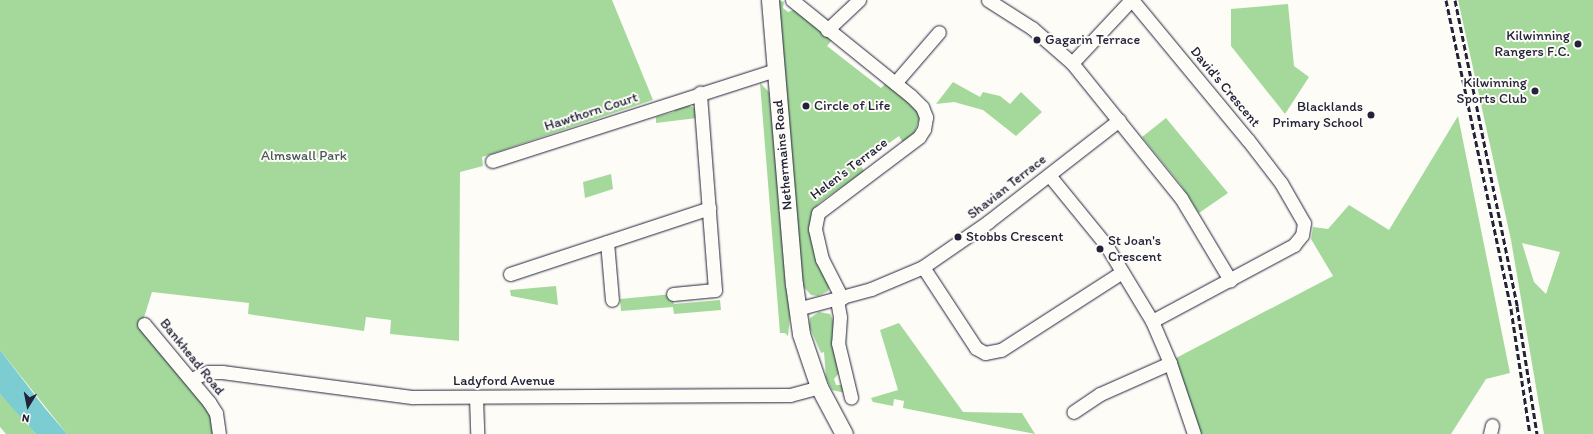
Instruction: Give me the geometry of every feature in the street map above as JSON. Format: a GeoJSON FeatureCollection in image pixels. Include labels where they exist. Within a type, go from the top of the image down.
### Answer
{"type":"FeatureCollection","features":[{"type":"Feature","properties":{"kind":"main road","name":"Nethermains Road"},"geometry":{"type":"LineString","coordinates":[[770,0],[797,309],[805,347],[820,387],[844,434]]}},
{"type":"Feature","properties":{"kind":"street","name":"Helen's Terrace"},"geometry":{"type":"LineString","coordinates":[[792,0],[827,30],[895,83],[922,107],[926,122],[922,133],[820,208],[816,218],[822,259],[839,299],[840,317],[838,343],[851,397]]}},
{"type":"Feature","properties":{"kind":"street"},"geometry":{"type":"LineString","coordinates":[[827,30],[859,0]]}},
{"type":"Feature","properties":{"kind":"street"},"geometry":{"type":"LineString","coordinates":[[988,0],[1007,6],[1072,63],[1181,198],[1230,280]]}},
{"type":"Feature","properties":{"kind":"street"},"geometry":{"type":"LineString","coordinates":[[1072,63],[1132,0]]}},
{"type":"Feature","properties":{"kind":"street","name":"David's Crescent"},"geometry":{"type":"LineString","coordinates":[[1132,0],[1245,135],[1281,183],[1302,217],[1302,234],[1294,245],[1152,322]]}},
{"type":"Feature","properties":{"kind":"street"},"geometry":{"type":"LineString","coordinates":[[895,83],[939,32]]}},
{"type":"Feature","properties":{"kind":"street","name":"Hawthorn Court"},"geometry":{"type":"LineString","coordinates":[[492,161],[700,93],[776,70]]}},
{"type":"Feature","properties":{"kind":"street"},"geometry":{"type":"LineString","coordinates":[[673,294],[715,290],[700,93]]}},
{"type":"Feature","properties":{"kind":"street","name":"Shavian Terrace"},"geometry":{"type":"LineString","coordinates":[[797,309],[839,299],[871,289],[923,267],[956,246],[1119,120]]}},
{"type":"Feature","properties":{"kind":"street"},"geometry":{"type":"LineString","coordinates":[[1049,175],[1106,244],[1152,322],[1170,362],[1194,434]]}},
{"type":"Feature","properties":{"kind":"street"},"geometry":{"type":"LineString","coordinates":[[510,274],[708,208]]}},
{"type":"Feature","properties":{"kind":"street"},"geometry":{"type":"LineString","coordinates":[[607,242],[612,300]]}},
{"type":"Feature","properties":{"kind":"street"},"geometry":{"type":"LineString","coordinates":[[923,267],[976,348],[985,353],[1001,350],[1122,272]]}},
{"type":"Feature","properties":{"kind":"street","name":"Bankhead Road"},"geometry":{"type":"LineString","coordinates":[[144,324],[191,379],[216,413],[219,434]]}},
{"type":"Feature","properties":{"kind":"street"},"geometry":{"type":"LineString","coordinates":[[1073,412],[1100,394],[1170,362]]}},
{"type":"Feature","properties":{"kind":"street","name":"Ladyford Avenue"},"geometry":{"type":"LineString","coordinates":[[191,379],[215,372],[413,396],[476,397],[790,395],[820,387]]}},
{"type":"Feature","properties":{"kind":"street"},"geometry":{"type":"LineString","coordinates":[[476,397],[477,434]]}},
{"type":"Feature","properties":{"kind":"green space","name":"Almswall Park"},"geometry":{"type":"Polygon","coordinates":[[[0,0],[612,0],[653,100],[482,157],[483,166],[460,172],[459,341],[390,334],[391,320],[366,317],[364,331],[248,314],[249,303],[152,292],[141,327],[206,406],[213,421],[215,434],[67,434],[0,350],[0,0]]]}},
{"type":"Feature","properties":{"kind":"green space"},"geometry":{"type":"Polygon","coordinates":[[[778,0],[784,2],[783,8],[788,12],[796,9],[833,39],[827,46],[881,88],[887,82],[916,106],[920,117],[914,134],[903,143],[899,136],[860,164],[864,171],[819,203],[813,210],[830,286],[828,291],[818,296],[811,295],[802,285],[778,0]]]}},
{"type":"Feature","properties":{"kind":"green space","name":"Kilwinning Sports Club"},"geometry":{"type":"Polygon","coordinates":[[[1458,0],[1593,0],[1593,434],[1544,434],[1511,240],[1458,0]],[[1522,243],[1534,282],[1546,294],[1560,252],[1522,243]]]}},
{"type":"Feature","properties":{"kind":"green space"},"geometry":{"type":"Polygon","coordinates":[[[1288,4],[1294,66],[1309,77],[1285,114],[1231,46],[1231,9],[1288,4]]]}},
{"type":"Feature","properties":{"kind":"green space"},"geometry":{"type":"Polygon","coordinates":[[[953,82],[980,97],[983,92],[1000,96],[1010,104],[1021,92],[1042,112],[1016,136],[983,110],[954,102],[936,104],[953,82]]]}},
{"type":"Feature","properties":{"kind":"green space"},"geometry":{"type":"Polygon","coordinates":[[[760,83],[772,95],[790,317],[788,336],[785,333],[780,333],[760,83]]]}},
{"type":"Feature","properties":{"kind":"green space"},"geometry":{"type":"Polygon","coordinates":[[[686,105],[695,108],[697,118],[656,123],[656,117],[674,112],[677,107],[686,105]]]}},
{"type":"Feature","properties":{"kind":"green space"},"geometry":{"type":"Polygon","coordinates":[[[1458,116],[1510,373],[1486,379],[1451,434],[1199,434],[1176,358],[1333,276],[1311,239],[1313,227],[1328,229],[1349,205],[1389,230],[1458,116]]]}},
{"type":"Feature","properties":{"kind":"green space"},"geometry":{"type":"Polygon","coordinates":[[[1166,118],[1228,193],[1199,213],[1181,185],[1142,137],[1166,118]]]}},
{"type":"Feature","properties":{"kind":"green space"},"geometry":{"type":"Polygon","coordinates":[[[611,174],[613,189],[585,198],[583,182],[611,174]]]}},
{"type":"Feature","properties":{"kind":"green space"},"geometry":{"type":"Polygon","coordinates":[[[556,286],[558,305],[511,296],[510,290],[556,286]]]}},
{"type":"Feature","properties":{"kind":"green space"},"geometry":{"type":"Polygon","coordinates":[[[673,294],[674,304],[720,300],[721,310],[674,314],[673,307],[621,311],[620,299],[673,294]]]}},
{"type":"Feature","properties":{"kind":"green space"},"geometry":{"type":"Polygon","coordinates":[[[819,312],[830,314],[836,326],[839,373],[834,379],[836,385],[842,385],[845,393],[832,390],[826,378],[824,352],[821,353],[809,326],[810,318],[819,312]]]}},
{"type":"Feature","properties":{"kind":"green space"},"geometry":{"type":"Polygon","coordinates":[[[899,323],[963,412],[1022,413],[1035,434],[903,408],[904,401],[894,399],[893,406],[873,402],[871,398],[898,390],[880,330],[899,323]]]}},
{"type":"Feature","properties":{"kind":"green space"},"geometry":{"type":"Polygon","coordinates":[[[0,394],[17,411],[36,434],[6,434],[0,427],[0,394]]]}},
{"type":"Feature","properties":{"kind":"water"},"geometry":{"type":"Polygon","coordinates":[[[0,350],[67,434],[36,434],[0,394],[0,350]]]}},
{"type":"Feature","properties":{"kind":"railway"},"geometry":{"type":"LineString","coordinates":[[1446,0],[1511,309],[1530,434]]}},
{"type":"Feature","properties":{"kind":"railway"},"geometry":{"type":"LineString","coordinates":[[1455,0],[1517,306],[1537,434]]}},
{"type":"Feature","properties":{"kind":"place","name":"Gagarin Terrace"},"geometry":{"type":"Point","coordinates":[1037,40]}},
{"type":"Feature","properties":{"kind":"place","name":"Kilwinning Rangers F.C."},"geometry":{"type":"Point","coordinates":[1578,44]}},
{"type":"Feature","properties":{"kind":"place","name":"Kilwinning Sports Club"},"geometry":{"type":"Point","coordinates":[1535,91]}},
{"type":"Feature","properties":{"kind":"place","name":"Circle of Life"},"geometry":{"type":"Point","coordinates":[806,106]}},
{"type":"Feature","properties":{"kind":"place","name":"Blacklands Primary School"},"geometry":{"type":"Point","coordinates":[1371,115]}},
{"type":"Feature","properties":{"kind":"place","name":"Stobbs Crescent"},"geometry":{"type":"Point","coordinates":[958,237]}},
{"type":"Feature","properties":{"kind":"place","name":"St Joan's Crescent"},"geometry":{"type":"Point","coordinates":[1100,249]}}]}
